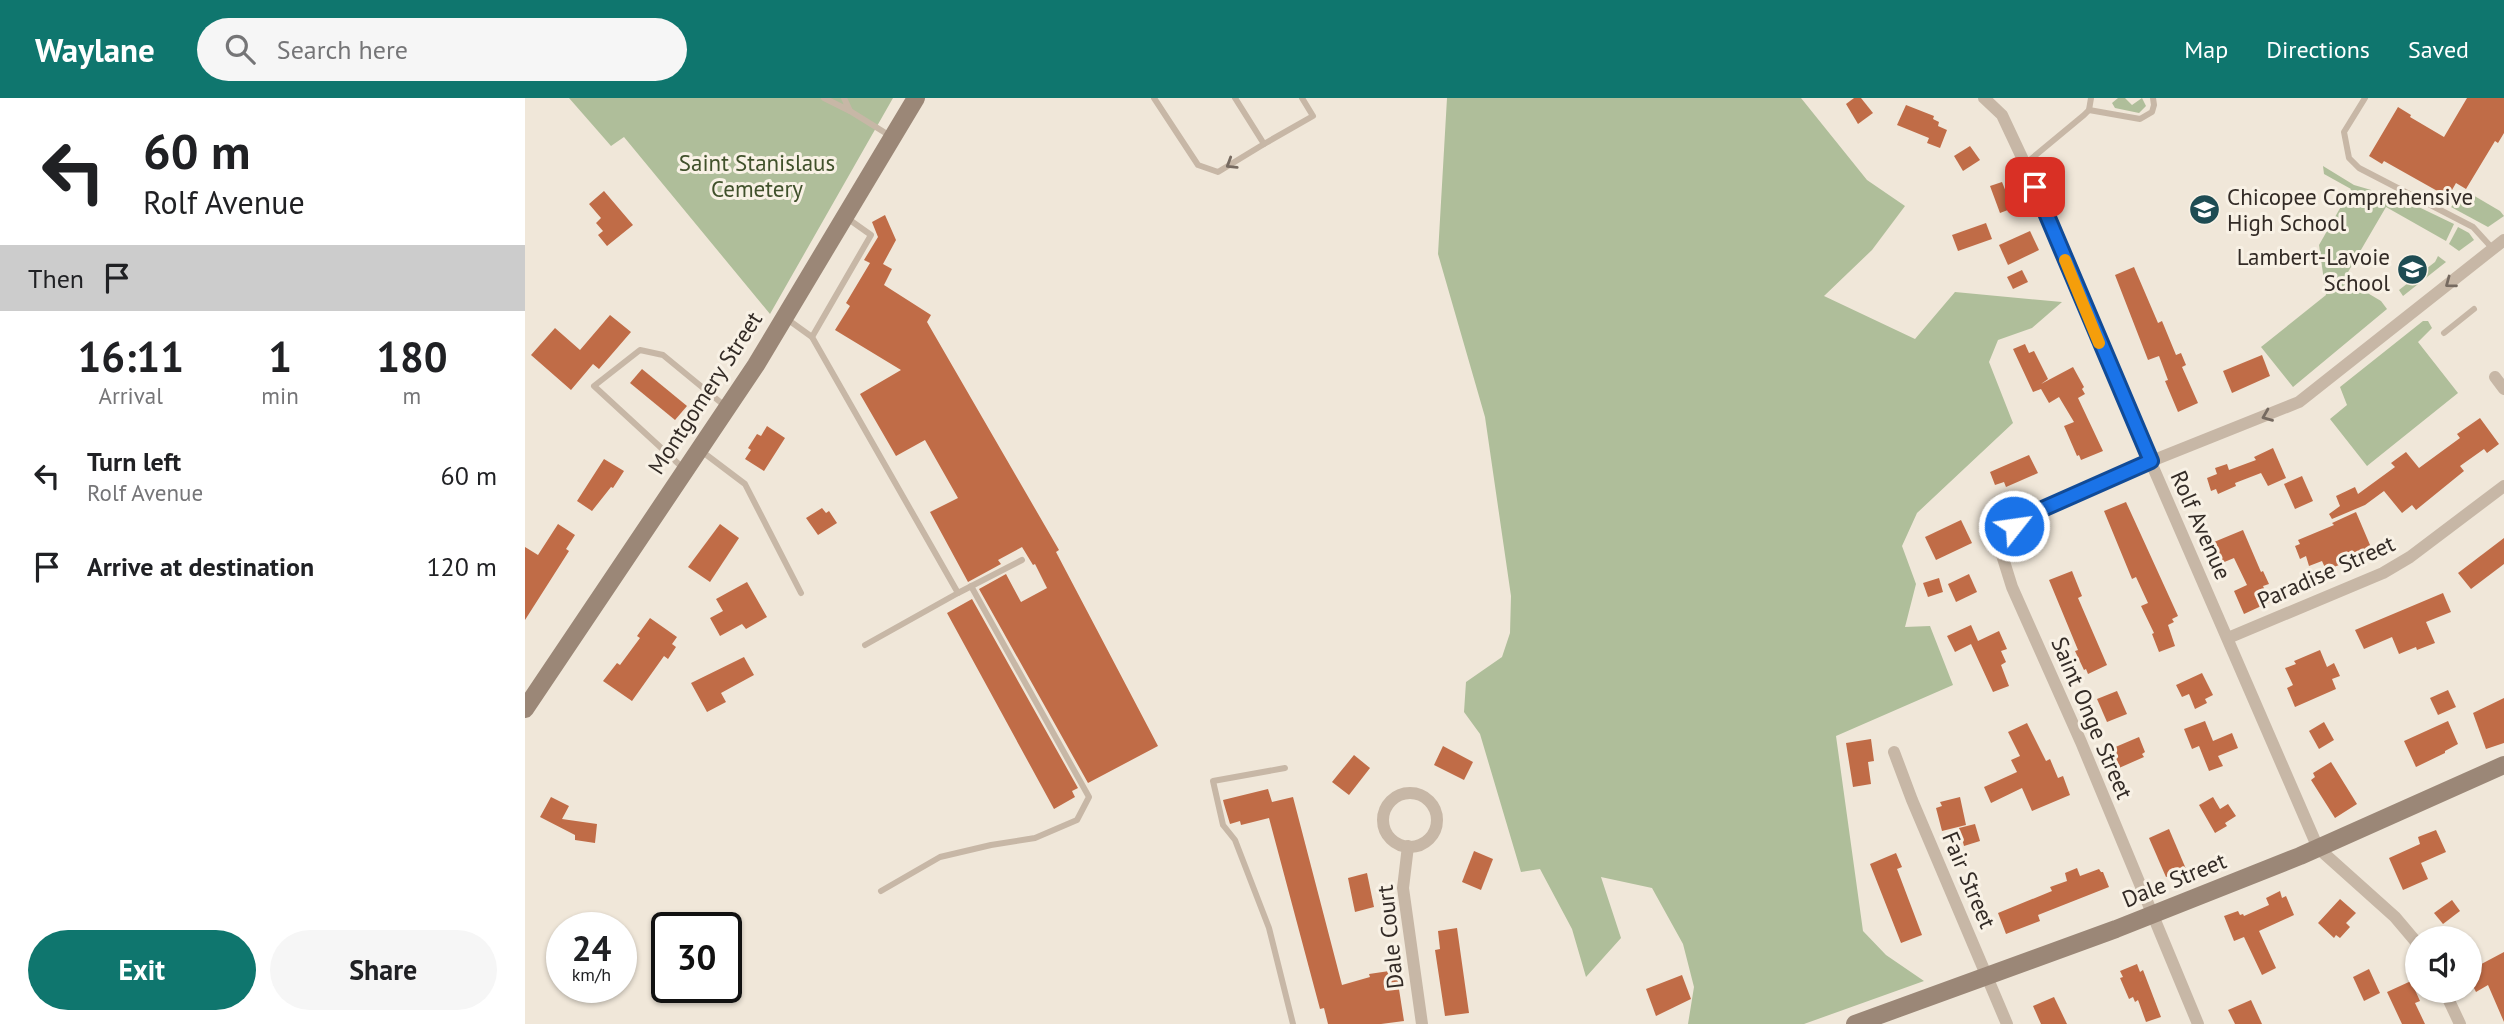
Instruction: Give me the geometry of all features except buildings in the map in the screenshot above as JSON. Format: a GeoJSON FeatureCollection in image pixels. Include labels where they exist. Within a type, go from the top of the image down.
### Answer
{"type":"FeatureCollection","features":[{"type":"Feature","properties":{"kind":"main road","name":"Montgomery Street"},"geometry":{"type":"LineString","coordinates":[[525,709],[785,317],[916,98]]}},
{"type":"Feature","properties":{"kind":"main road","name":"Dale Street"},"geometry":{"type":"LineString","coordinates":[[1855,1024],[2153,915],[2318,848],[2504,765]]}},
{"type":"Feature","properties":{"kind":"street","name":"Rolf Avenue"},"geometry":{"type":"LineString","coordinates":[[1984,98],[2002,115],[2025,164],[2318,848],[2405,929]]}},
{"type":"Feature","properties":{"kind":"street"},"geometry":{"type":"LineString","coordinates":[[2151,461],[2299,402],[2504,240]]}},
{"type":"Feature","properties":{"kind":"street"},"geometry":{"type":"LineString","coordinates":[[2495,377],[2504,389]]}},
{"type":"Feature","properties":{"kind":"street","name":"Saint Onge Street"},"geometry":{"type":"LineString","coordinates":[[2151,461],[2038,511],[2014,526],[2006,537],[2002,555],[2011,587],[2081,742],[2198,1024]]}},
{"type":"Feature","properties":{"kind":"street","name":"Paradise Street"},"geometry":{"type":"LineString","coordinates":[[2228,638],[2383,573],[2410,557],[2504,486]]}},
{"type":"Feature","properties":{"kind":"street","name":"Fair Street"},"geometry":{"type":"LineString","coordinates":[[1894,752],[2007,1024]]}},
{"type":"Feature","properties":{"kind":"street"},"geometry":{"type":"LineString","coordinates":[[1411,793],[1423,796],[1432,804],[1437,821],[1433,833],[1425,842],[1408,846],[1397,843],[1388,835],[1383,818],[1387,807],[1395,798],[1411,793]]}},
{"type":"Feature","properties":{"kind":"street","name":"Dale Court"},"geometry":{"type":"LineString","coordinates":[[1408,846],[1403,888],[1422,1024]]}},
{"type":"Feature","properties":{"kind":"street"},"geometry":{"type":"LineString","coordinates":[[2450,1003],[2460,1024]]}},
{"type":"Feature","properties":{"kind":"lane"},"geometry":{"type":"LineString","coordinates":[[824,98],[893,138]]}},
{"type":"Feature","properties":{"kind":"lane"},"geometry":{"type":"LineString","coordinates":[[844,98],[850,111]]}},
{"type":"Feature","properties":{"kind":"lane"},"geometry":{"type":"LineString","coordinates":[[1154,98],[1198,165],[1218,172],[1313,116],[1302,98]]}},
{"type":"Feature","properties":{"kind":"lane"},"geometry":{"type":"LineString","coordinates":[[1235,98],[1264,144]]}},
{"type":"Feature","properties":{"kind":"lane"},"geometry":{"type":"LineString","coordinates":[[2025,164],[2089,110],[2091,98]]}},
{"type":"Feature","properties":{"kind":"lane"},"geometry":{"type":"LineString","coordinates":[[2089,110],[2140,120],[2152,112],[2153,98]]}},
{"type":"Feature","properties":{"kind":"lane"},"geometry":{"type":"LineString","coordinates":[[2365,98],[2344,132],[2349,158],[2359,168],[2473,227],[2493,249]]}},
{"type":"Feature","properties":{"kind":"lane"},"geometry":{"type":"LineString","coordinates":[[812,337],[871,235],[846,217]]}},
{"type":"Feature","properties":{"kind":"lane"},"geometry":{"type":"LineString","coordinates":[[2444,333],[2474,309]]}},
{"type":"Feature","properties":{"kind":"lane"},"geometry":{"type":"LineString","coordinates":[[785,317],[812,337],[958,593]]}},
{"type":"Feature","properties":{"kind":"lane"},"geometry":{"type":"LineString","coordinates":[[685,469],[594,386],[640,350],[663,355],[727,407]]}},
{"type":"Feature","properties":{"kind":"lane"},"geometry":{"type":"LineString","coordinates":[[699,449],[745,484],[801,593]]}},
{"type":"Feature","properties":{"kind":"lane"},"geometry":{"type":"LineString","coordinates":[[865,645],[1022,560]]}},
{"type":"Feature","properties":{"kind":"lane"},"geometry":{"type":"LineString","coordinates":[[881,891],[940,858],[991,845],[1034,838],[1077,820],[1089,797],[971,586]]}},
{"type":"Feature","properties":{"kind":"lane"},"geometry":{"type":"LineString","coordinates":[[1285,768],[1213,781],[1223,825],[1235,840],[1269,928],[1293,1024]]}},
{"type":"Feature","properties":{"kind":"green space","name":"Saint Stanislaus Cemetery"},"geometry":{"type":"Polygon","coordinates":[[[569,98],[893,98],[770,314],[624,137],[611,146],[569,98]]]}},
{"type":"Feature","properties":{"kind":"green space"},"geometry":{"type":"Polygon","coordinates":[[[1447,98],[1801,98],[1867,180],[1905,206],[1872,250],[1824,296],[1915,339],[1955,292],[2062,302],[2032,328],[1998,340],[1989,362],[2013,423],[1917,513],[1902,546],[1916,584],[1905,627],[1930,626],[1953,685],[1836,736],[1863,931],[1886,955],[1924,981],[1804,1024],[1688,1024],[1694,987],[1683,944],[1652,888],[1601,877],[1621,938],[1586,977],[1572,929],[1540,869],[1521,872],[1480,734],[1464,712],[1466,682],[1502,657],[1510,633],[1511,596],[1485,417],[1438,254],[1447,98]]]}},
{"type":"Feature","properties":{"kind":"green space"},"geometry":{"type":"Polygon","coordinates":[[[2118,98],[2125,98],[2132,105],[2142,98],[2146,106],[2139,113],[2115,108],[2112,103],[2118,98]]]}},
{"type":"Feature","properties":{"kind":"green space"},"geometry":{"type":"Polygon","coordinates":[[[2323,166],[2354,185],[2402,199],[2454,224],[2446,241],[2386,207],[2344,279],[2381,301],[2387,309],[2293,387],[2261,347],[2326,295],[2319,245],[2351,189],[2324,174],[2323,166]]]}},
{"type":"Feature","properties":{"kind":"green space"},"geometry":{"type":"Polygon","coordinates":[[[2466,191],[2504,216],[2488,227],[2451,207],[2466,191]]]}},
{"type":"Feature","properties":{"kind":"green space"},"geometry":{"type":"Polygon","coordinates":[[[2458,227],[2469,233],[2474,240],[2459,251],[2449,244],[2458,227]]]}},
{"type":"Feature","properties":{"kind":"green space"},"geometry":{"type":"Polygon","coordinates":[[[2438,256],[2446,262],[2403,296],[2399,290],[2435,262],[2438,256]]]}},
{"type":"Feature","properties":{"kind":"green space"},"geometry":{"type":"Polygon","coordinates":[[[2423,321],[2428,321],[2432,328],[2418,342],[2458,393],[2367,466],[2330,419],[2347,405],[2340,387],[2423,321]]]}},
{"type":"Feature","properties":{"kind":"slow traffic"},"geometry":{"type":"LineString","coordinates":[[2065,260],[2099,343]]}},
{"type":"Feature","properties":{"kind":"place","name":"Chicopee Comprehensive High School"},"geometry":{"type":"Point","coordinates":[2204,210]}},
{"type":"Feature","properties":{"kind":"place","name":"Lambert-Lavoie School"},"geometry":{"type":"Point","coordinates":[2413,270]}},
{"type":"Feature","properties":{"kind":"route"},"geometry":{"type":"LineString","coordinates":[[2014,526],[2038,511],[2151,461],[2035,187]]}}]}
